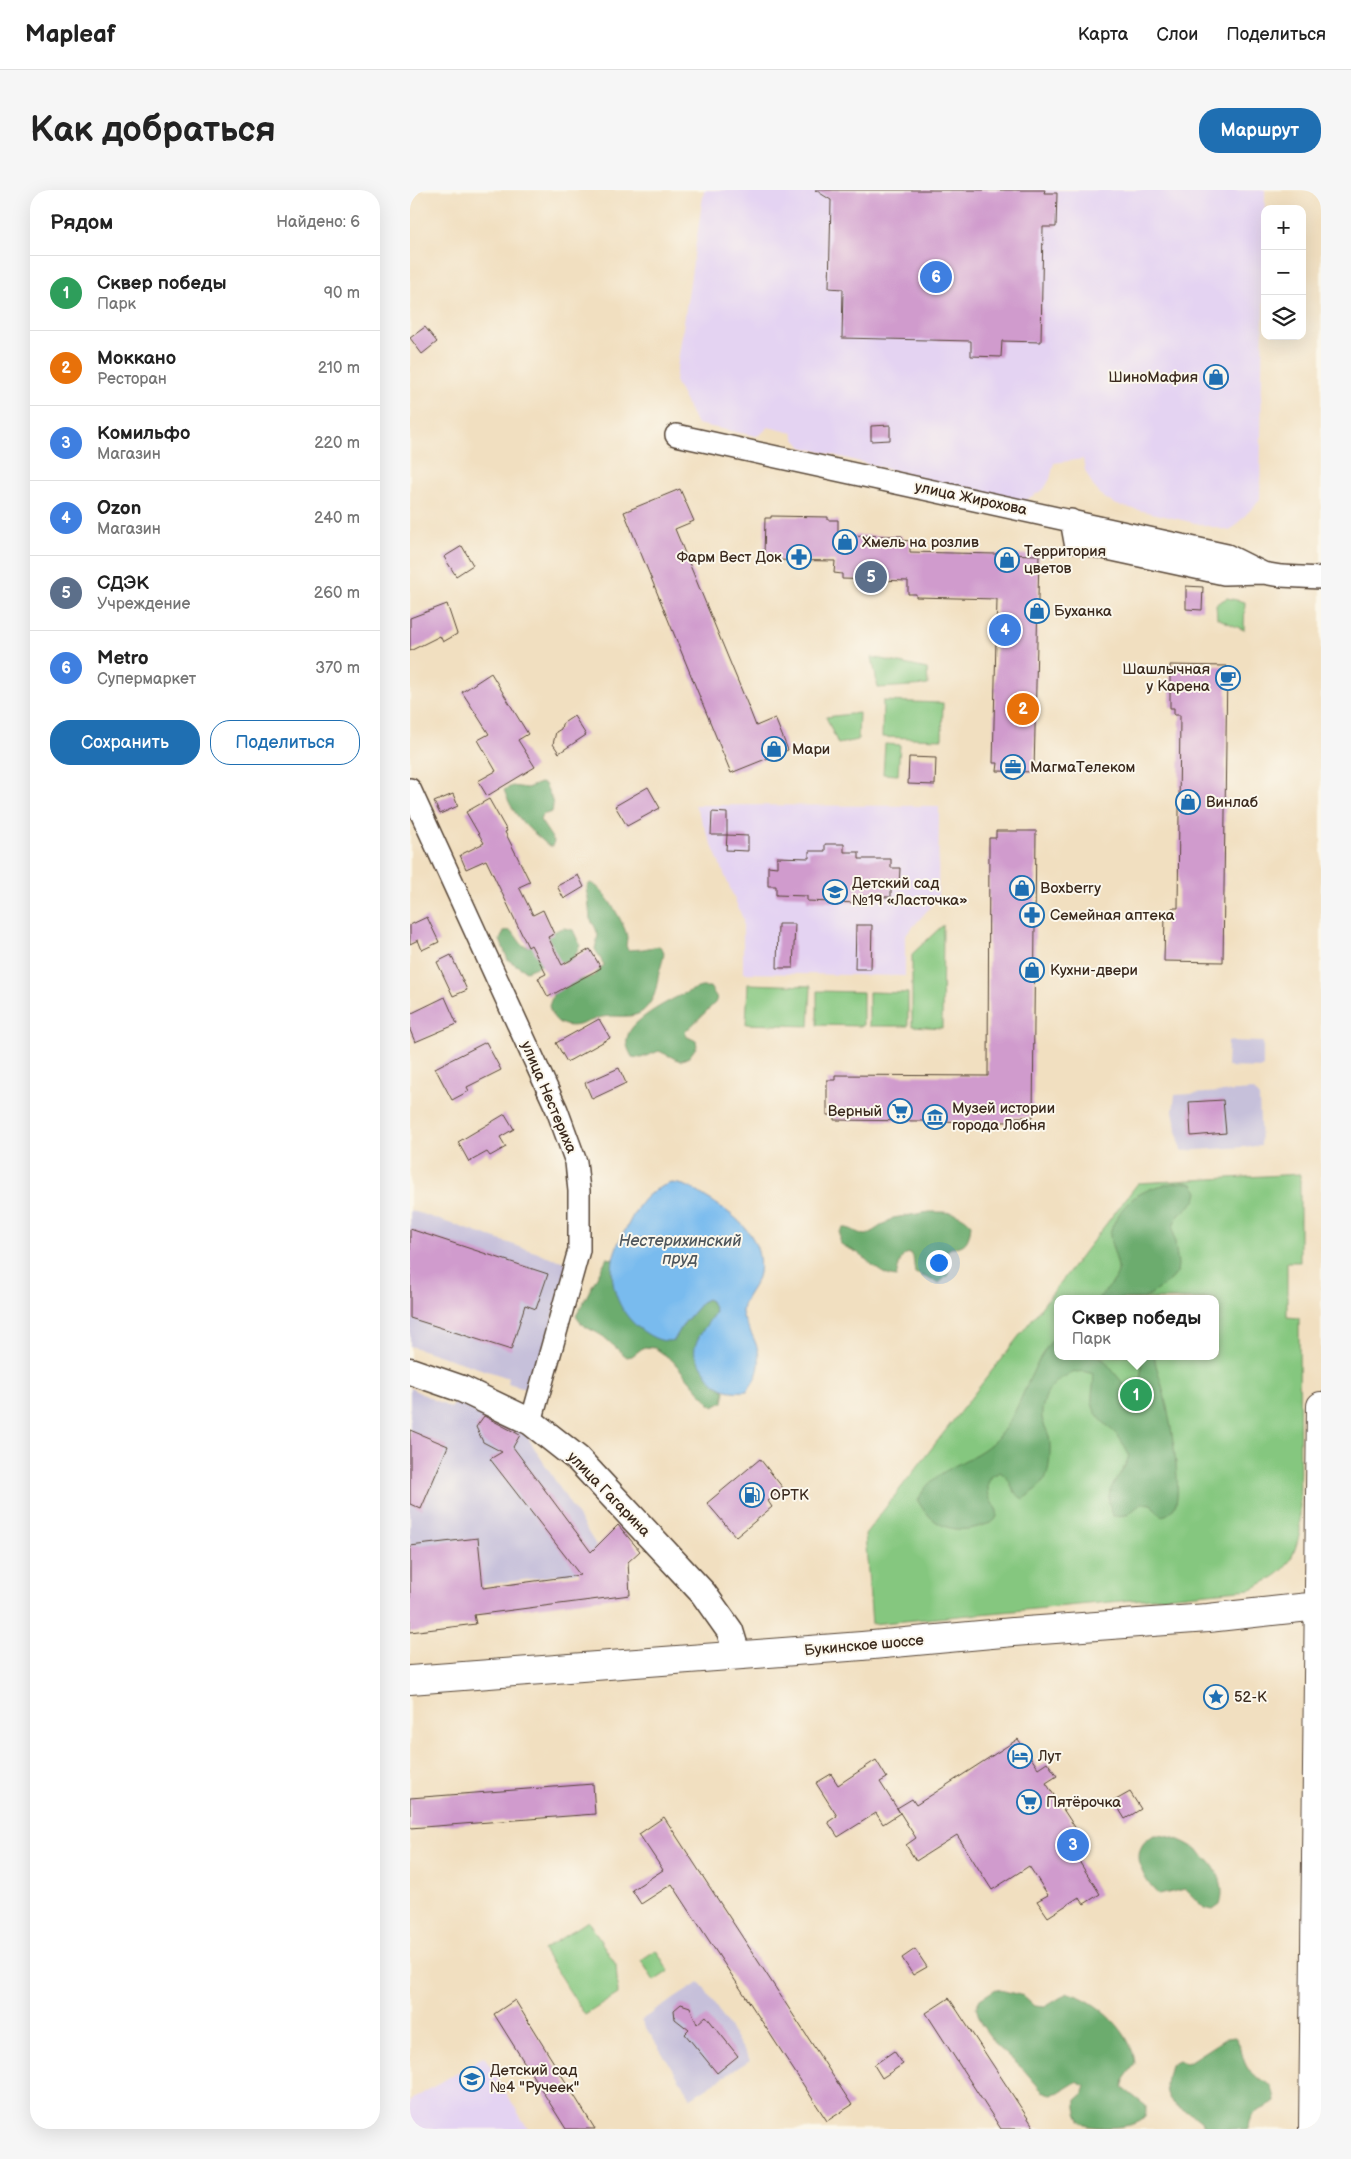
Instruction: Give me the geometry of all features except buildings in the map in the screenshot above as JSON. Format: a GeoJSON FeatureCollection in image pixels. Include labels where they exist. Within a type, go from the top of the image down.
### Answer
{"type":"FeatureCollection","features":[{"type":"Feature","properties":{"kind":"main road"},"geometry":{"type":"LineString","coordinates":[[1313,2129],[1321,1406]]}},
{"type":"Feature","properties":{"kind":"main road","name":"Букинское шоссе"},"geometry":{"type":"LineString","coordinates":[[410,1680],[1208,1618],[1318,1606]]}},
{"type":"Feature","properties":{"kind":"street","name":"улица Жирохова"},"geometry":{"type":"LineString","coordinates":[[676,435],[1227,555],[1263,573]]}},
{"type":"Feature","properties":{"kind":"street","name":"улица Жирохова"},"geometry":{"type":"LineString","coordinates":[[1071,520],[1075,542],[1224,574],[1263,573],[1321,578]]}},
{"type":"Feature","properties":{"kind":"street","name":"улица Нестериха"},"geometry":{"type":"LineString","coordinates":[[410,789],[557,1110],[576,1162],[579,1191],[579,1250],[531,1422]]}},
{"type":"Feature","properties":{"kind":"street","name":"улица Гагарина"},"geometry":{"type":"LineString","coordinates":[[410,1371],[462,1389],[531,1422],[578,1459],[703,1593],[730,1631],[737,1654]]}},
{"type":"Feature","properties":{"kind":"shaded area"},"geometry":{"type":"Polygon","coordinates":[[[704,190],[1265,190],[1265,205],[1261,205],[1261,340],[1263,340],[1260,500],[1230,531],[1117,505],[1103,497],[1093,486],[1085,470],[1083,459],[1054,463],[1050,479],[1044,489],[1024,501],[1012,501],[802,447],[795,439],[793,433],[768,427],[756,436],[697,424],[675,381],[704,190]]]}},
{"type":"Feature","properties":{"kind":"shaded area","name":"Детский сад №19 «Ласточка»"},"geometry":{"type":"Polygon","coordinates":[[[695,805],[939,806],[938,898],[905,936],[905,976],[743,973],[743,919],[695,805]]]}},
{"type":"Feature","properties":{"kind":"shaded area"},"geometry":{"type":"Polygon","coordinates":[[[1228,1041],[1263,1042],[1263,1068],[1227,1067],[1228,1041]]]}},
{"type":"Feature","properties":{"kind":"shaded area"},"geometry":{"type":"Polygon","coordinates":[[[1253,1090],[1259,1097],[1261,1146],[1181,1151],[1173,1111],[1175,1095],[1253,1090]]]}},
{"type":"Feature","properties":{"kind":"shaded area"},"geometry":{"type":"Polygon","coordinates":[[[410,1210],[568,1263],[533,1391],[508,1383],[509,1378],[410,1346],[410,1210]]]}},
{"type":"Feature","properties":{"kind":"shaded area"},"geometry":{"type":"Polygon","coordinates":[[[410,1388],[451,1408],[459,1398],[523,1430],[596,1545],[581,1572],[410,1595],[410,1388]]]}},
{"type":"Feature","properties":{"kind":"shaded area"},"geometry":{"type":"Polygon","coordinates":[[[700,1982],[750,2060],[691,2098],[641,2020],[700,1982]]]}},
{"type":"Feature","properties":{"kind":"shaded area","name":"Детский сад №4 \"Ручеек\""},"geometry":{"type":"Polygon","coordinates":[[[484,2056],[528,2129],[410,2129],[410,2101],[484,2056]]]}},
{"type":"Feature","properties":{"kind":"green space"},"geometry":{"type":"Polygon","coordinates":[[[1227,598],[1245,602],[1244,630],[1217,618],[1216,604],[1227,598]]]}},
{"type":"Feature","properties":{"kind":"green space"},"geometry":{"type":"Polygon","coordinates":[[[872,657],[927,669],[928,685],[878,688],[872,657]]]}},
{"type":"Feature","properties":{"kind":"green space"},"geometry":{"type":"Polygon","coordinates":[[[883,701],[943,703],[942,739],[882,737],[883,701]]]}},
{"type":"Feature","properties":{"kind":"green space"},"geometry":{"type":"Polygon","coordinates":[[[859,713],[858,740],[838,744],[826,717],[859,713]]]}},
{"type":"Feature","properties":{"kind":"green space"},"geometry":{"type":"Polygon","coordinates":[[[885,744],[900,745],[898,775],[883,774],[885,744]]]}},
{"type":"Feature","properties":{"kind":"green space"},"geometry":{"type":"Polygon","coordinates":[[[540,783],[545,784],[552,801],[552,812],[542,815],[540,820],[554,841],[553,846],[549,846],[522,821],[512,808],[504,790],[512,786],[527,788],[540,783]]]}},
{"type":"Feature","properties":{"kind":"green space"},"geometry":{"type":"Polygon","coordinates":[[[590,883],[601,890],[618,916],[626,933],[626,946],[628,950],[659,946],[664,952],[656,990],[652,1000],[643,1011],[629,1016],[607,1016],[567,1026],[557,1021],[549,1006],[554,992],[570,983],[594,976],[604,965],[595,949],[598,935],[590,919],[587,887],[590,883]]]}},
{"type":"Feature","properties":{"kind":"green space"},"geometry":{"type":"Polygon","coordinates":[[[943,925],[942,1028],[912,1026],[912,954],[943,925]]]}},
{"type":"Feature","properties":{"kind":"green space"},"geometry":{"type":"Polygon","coordinates":[[[564,928],[573,930],[580,945],[574,956],[568,961],[546,964],[526,971],[508,960],[500,940],[504,931],[511,931],[524,946],[537,945],[553,933],[564,928]]]}},
{"type":"Feature","properties":{"kind":"green space"},"geometry":{"type":"Polygon","coordinates":[[[748,984],[811,986],[809,1026],[746,1024],[748,984]]]}},
{"type":"Feature","properties":{"kind":"green space"},"geometry":{"type":"Polygon","coordinates":[[[701,987],[710,987],[717,998],[715,1003],[685,1032],[686,1036],[696,1041],[697,1046],[689,1057],[680,1061],[659,1051],[641,1058],[632,1057],[627,1046],[627,1038],[632,1028],[660,1006],[701,987]]]}},
{"type":"Feature","properties":{"kind":"green space"},"geometry":{"type":"Polygon","coordinates":[[[817,991],[863,992],[863,1026],[817,1025],[817,991]]]}},
{"type":"Feature","properties":{"kind":"green space"},"geometry":{"type":"Polygon","coordinates":[[[869,992],[908,993],[908,1026],[869,1026],[869,992]]]}},
{"type":"Feature","properties":{"kind":"green space"},"geometry":{"type":"Polygon","coordinates":[[[1300,1174],[1300,1262],[1287,1262],[1287,1317],[1299,1318],[1300,1532],[1289,1562],[1279,1573],[1251,1589],[872,1624],[865,1534],[1138,1183],[1300,1174]]]}},
{"type":"Feature","properties":{"kind":"green space"},"geometry":{"type":"Polygon","coordinates":[[[1184,1182],[1193,1184],[1198,1192],[1196,1200],[1176,1218],[1173,1228],[1178,1264],[1177,1273],[1171,1280],[1150,1295],[1101,1295],[1112,1283],[1118,1272],[1110,1234],[1113,1224],[1130,1201],[1138,1195],[1155,1187],[1184,1182]]]}},
{"type":"Feature","properties":{"kind":"green space"},"geometry":{"type":"Polygon","coordinates":[[[929,1212],[957,1214],[971,1224],[969,1235],[963,1245],[950,1248],[946,1252],[943,1258],[949,1272],[939,1283],[915,1273],[911,1253],[904,1255],[902,1258],[896,1277],[885,1274],[858,1253],[840,1243],[840,1232],[843,1228],[867,1235],[893,1218],[929,1212]]]}},
{"type":"Feature","properties":{"kind":"green space"},"geometry":{"type":"Polygon","coordinates":[[[607,1258],[613,1259],[612,1277],[674,1340],[684,1323],[703,1301],[707,1299],[711,1301],[715,1310],[714,1314],[697,1342],[716,1385],[725,1391],[723,1402],[714,1407],[710,1404],[672,1360],[655,1348],[644,1347],[632,1356],[627,1357],[601,1335],[579,1321],[576,1316],[607,1258]]]}},
{"type":"Feature","properties":{"kind":"green space"},"geometry":{"type":"Polygon","coordinates":[[[1054,1339],[1054,1360],[1104,1360],[1131,1393],[1139,1387],[1142,1360],[1155,1360],[1172,1431],[1177,1484],[1177,1497],[1174,1508],[1163,1516],[1151,1504],[1142,1503],[1127,1515],[1113,1516],[1109,1506],[1110,1491],[1129,1455],[1118,1436],[1093,1408],[1093,1374],[1075,1372],[1054,1384],[1047,1394],[1043,1406],[1042,1418],[1049,1436],[1050,1458],[1047,1476],[1038,1487],[1023,1499],[1015,1493],[1008,1479],[1000,1472],[992,1476],[988,1483],[989,1497],[997,1511],[997,1516],[994,1520],[971,1529],[953,1529],[937,1522],[930,1517],[918,1501],[923,1490],[940,1474],[983,1450],[1002,1432],[1011,1419],[1031,1375],[1054,1339]]]}},
{"type":"Feature","properties":{"kind":"green space"},"geometry":{"type":"Polygon","coordinates":[[[1155,1835],[1168,1836],[1181,1841],[1193,1847],[1204,1856],[1220,1878],[1222,1891],[1220,1905],[1213,1910],[1204,1908],[1185,1889],[1159,1895],[1153,1889],[1143,1873],[1139,1855],[1141,1847],[1146,1840],[1155,1835]]]}},
{"type":"Feature","properties":{"kind":"green space"},"geometry":{"type":"Polygon","coordinates":[[[588,1921],[616,1965],[618,1994],[585,2015],[543,1950],[588,1921]]]}},
{"type":"Feature","properties":{"kind":"green space"},"geometry":{"type":"Polygon","coordinates":[[[656,1950],[669,1971],[654,1981],[641,1960],[656,1950]]]}},
{"type":"Feature","properties":{"kind":"green space"},"geometry":{"type":"Polygon","coordinates":[[[996,1989],[1024,1996],[1035,2006],[1045,2007],[1068,1993],[1102,2010],[1121,2030],[1133,2052],[1135,2064],[1124,2079],[1123,2088],[1146,2106],[1144,2118],[1139,2122],[1125,2126],[1098,2127],[1085,2125],[1079,2117],[1076,2100],[1082,2095],[1085,2086],[1076,2082],[1060,2092],[1051,2094],[1042,2091],[1024,2070],[997,2046],[981,2024],[976,2007],[980,1999],[996,1989]]]}},
{"type":"Feature","properties":{"kind":"green space"},"geometry":{"type":"Polygon","coordinates":[[[1235,2037],[1246,2066],[1253,2075],[1269,2084],[1274,2093],[1275,2102],[1254,2114],[1248,2129],[1207,2129],[1200,2121],[1170,2100],[1166,2081],[1170,2065],[1178,2061],[1187,2063],[1226,2038],[1235,2037]]]}},
{"type":"Feature","properties":{"kind":"water","name":"Нестерихинский пруд"},"geometry":{"type":"Polygon","coordinates":[[[671,1183],[693,1189],[731,1214],[747,1230],[757,1249],[759,1261],[758,1278],[745,1301],[742,1311],[743,1318],[759,1353],[759,1368],[747,1391],[720,1388],[710,1378],[695,1355],[698,1339],[714,1314],[715,1310],[711,1301],[707,1299],[703,1301],[684,1323],[674,1340],[666,1341],[643,1331],[628,1317],[618,1300],[612,1270],[614,1255],[619,1242],[636,1210],[645,1199],[656,1190],[671,1183]]]}},
{"type":"Feature","properties":{"kind":"place","name":"Metro"},"geometry":{"type":"Point","coordinates":[936,277]}},
{"type":"Feature","properties":{"kind":"place","name":"ШиноМафия"},"geometry":{"type":"Point","coordinates":[1216,377]}},
{"type":"Feature","properties":{"kind":"place","name":"Хмель на розлив"},"geometry":{"type":"Point","coordinates":[845,542]}},
{"type":"Feature","properties":{"kind":"place","name":"Фарм Вест Док"},"geometry":{"type":"Point","coordinates":[799,557]}},
{"type":"Feature","properties":{"kind":"place","name":"Территория цветов"},"geometry":{"type":"Point","coordinates":[1007,560]}},
{"type":"Feature","properties":{"kind":"place","name":"СДЭК"},"geometry":{"type":"Point","coordinates":[871,577]}},
{"type":"Feature","properties":{"kind":"place","name":"Буханка"},"geometry":{"type":"Point","coordinates":[1037,611]}},
{"type":"Feature","properties":{"kind":"place","name":"Ozon"},"geometry":{"type":"Point","coordinates":[1005,630]}},
{"type":"Feature","properties":{"kind":"place","name":"Шашлычная у Карена"},"geometry":{"type":"Point","coordinates":[1228,678]}},
{"type":"Feature","properties":{"kind":"place","name":"Моккано"},"geometry":{"type":"Point","coordinates":[1023,709]}},
{"type":"Feature","properties":{"kind":"place","name":"Мари"},"geometry":{"type":"Point","coordinates":[774,749]}},
{"type":"Feature","properties":{"kind":"place","name":"МагмаТелеком"},"geometry":{"type":"Point","coordinates":[1013,767]}},
{"type":"Feature","properties":{"kind":"place","name":"Винлаб"},"geometry":{"type":"Point","coordinates":[1188,802]}},
{"type":"Feature","properties":{"kind":"place","name":"Boxberry"},"geometry":{"type":"Point","coordinates":[1022,888]}},
{"type":"Feature","properties":{"kind":"place","name":"Детский сад №19 «Ласточка»"},"geometry":{"type":"Point","coordinates":[835,892]}},
{"type":"Feature","properties":{"kind":"place","name":"Семейная аптека"},"geometry":{"type":"Point","coordinates":[1032,915]}},
{"type":"Feature","properties":{"kind":"place","name":"Кухни-двери"},"geometry":{"type":"Point","coordinates":[1032,970]}},
{"type":"Feature","properties":{"kind":"place","name":"Верный"},"geometry":{"type":"Point","coordinates":[900,1111]}},
{"type":"Feature","properties":{"kind":"place","name":"Музей истории города Лобня"},"geometry":{"type":"Point","coordinates":[935,1117]}},
{"type":"Feature","properties":{"kind":"place","name":"Сквер победы"},"geometry":{"type":"Point","coordinates":[1136,1395]}},
{"type":"Feature","properties":{"kind":"place","name":"ОРТК"},"geometry":{"type":"Point","coordinates":[752,1495]}},
{"type":"Feature","properties":{"kind":"place","name":"52-К"},"geometry":{"type":"Point","coordinates":[1216,1697]}},
{"type":"Feature","properties":{"kind":"place","name":"Лут"},"geometry":{"type":"Point","coordinates":[1020,1756]}},
{"type":"Feature","properties":{"kind":"place","name":"Пятёрочка"},"geometry":{"type":"Point","coordinates":[1029,1802]}},
{"type":"Feature","properties":{"kind":"place","name":"Комильфо"},"geometry":{"type":"Point","coordinates":[1073,1845]}},
{"type":"Feature","properties":{"kind":"place","name":"Детский сад №4 \"Ручеек\""},"geometry":{"type":"Point","coordinates":[472,2079]}}]}
